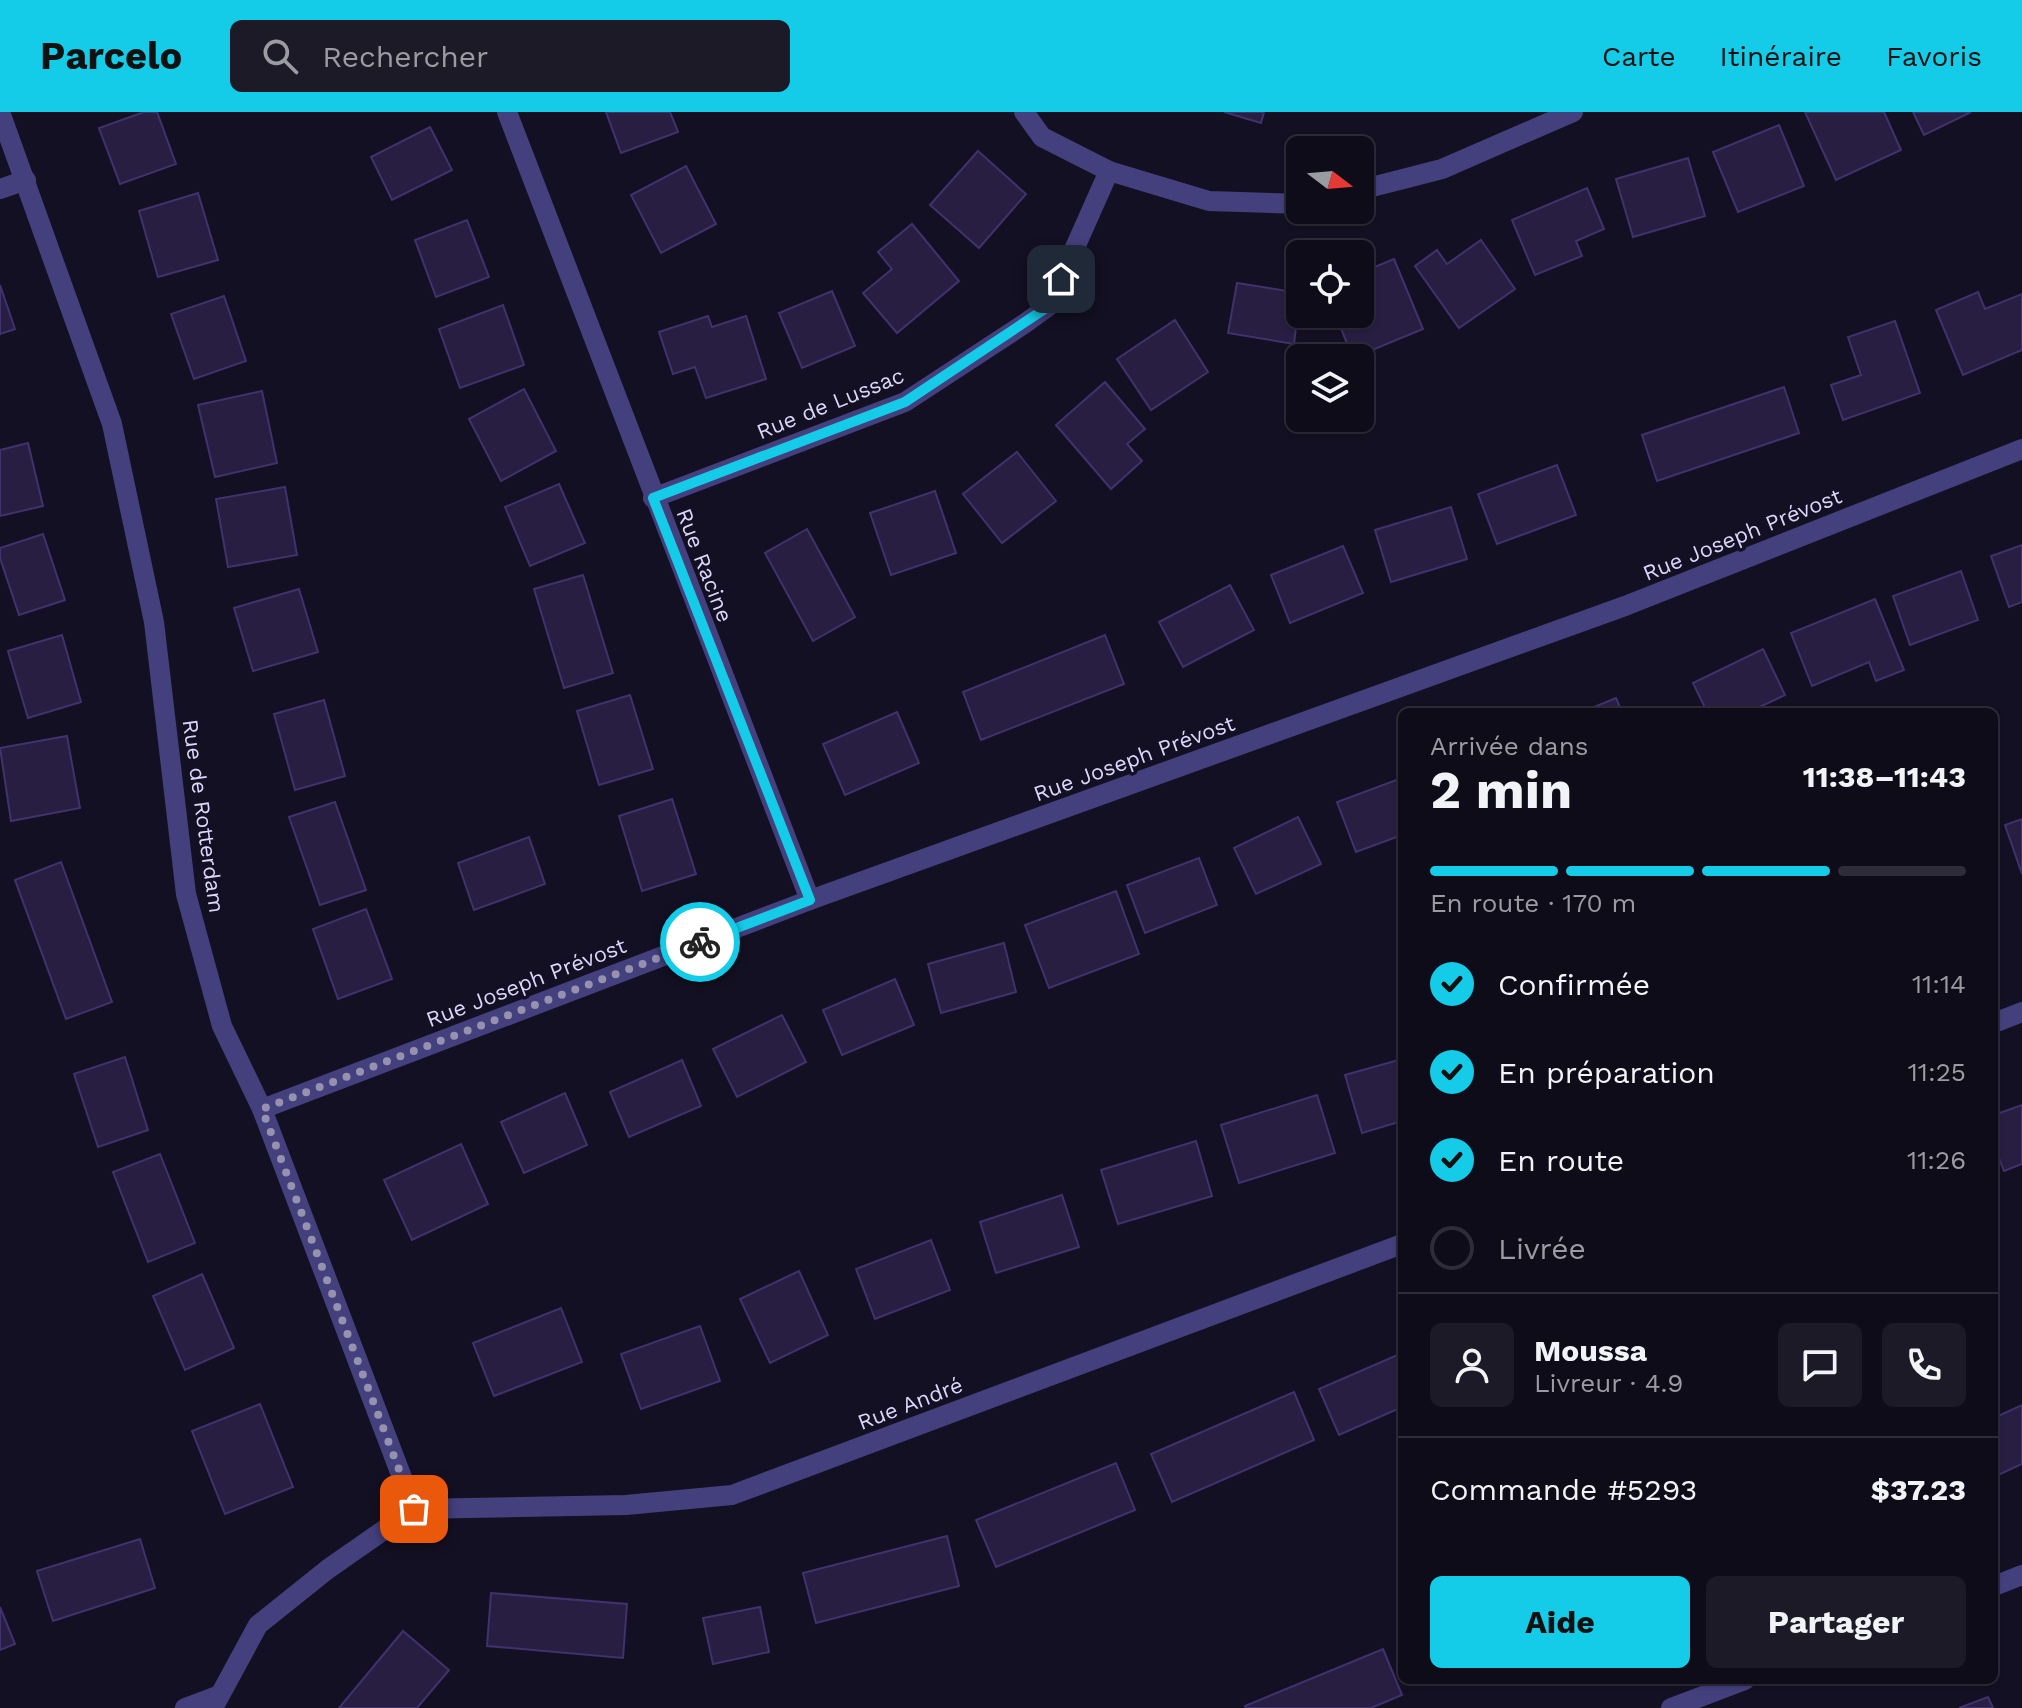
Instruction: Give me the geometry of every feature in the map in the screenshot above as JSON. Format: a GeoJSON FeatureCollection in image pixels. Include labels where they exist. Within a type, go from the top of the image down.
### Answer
{"type":"FeatureCollection","features":[{"type":"Feature","properties":{"kind":"street","name":"Rue de Rotterdam"},"geometry":{"type":"LineString","coordinates":[[0,112],[112,424],[154,622],[186,894],[222,1026],[262,1109],[414,1509]]}},
{"type":"Feature","properties":{"kind":"street","name":"Rue Racine"},"geometry":{"type":"LineString","coordinates":[[507,112],[810,900]]}},
{"type":"Feature","properties":{"kind":"street"},"geometry":{"type":"LineString","coordinates":[[1024,112],[1042,137],[1109,171],[1209,201],[1286,204]]}},
{"type":"Feature","properties":{"kind":"street"},"geometry":{"type":"LineString","coordinates":[[1374,186],[1442,169],[1573,112]]}},
{"type":"Feature","properties":{"kind":"street","name":"Rue de Lussac"},"geometry":{"type":"LineString","coordinates":[[653,498],[905,402],[1024,324],[1049,306],[1109,171]]}},
{"type":"Feature","properties":{"kind":"street"},"geometry":{"type":"LineString","coordinates":[[0,189],[26,180]]}},
{"type":"Feature","properties":{"kind":"street","name":"Rue Joseph Prévost"},"geometry":{"type":"LineString","coordinates":[[262,1109],[810,900],[1625,606],[2022,449]]}},
{"type":"Feature","properties":{"kind":"street"},"geometry":{"type":"LineString","coordinates":[[1998,1021],[2022,1012]]}},
{"type":"Feature","properties":{"kind":"street","name":"Rue André"},"geometry":{"type":"LineString","coordinates":[[414,1509],[626,1505],[732,1495],[1398,1245]]}},
{"type":"Feature","properties":{"kind":"street"},"geometry":{"type":"LineString","coordinates":[[185,1708],[215,1702],[258,1625],[328,1569],[414,1509]]}},
{"type":"Feature","properties":{"kind":"street"},"geometry":{"type":"LineString","coordinates":[[1998,1584],[2022,1575]]}},
{"type":"Feature","properties":{"kind":"street"},"geometry":{"type":"LineString","coordinates":[[1671,1708],[1734,1684]]}},
{"type":"Feature","properties":{"kind":"building"},"geometry":{"type":"Polygon","coordinates":[[[144,112],[157,112],[176,164],[120,184],[99,128],[144,112]]]}},
{"type":"Feature","properties":{"kind":"building"},"geometry":{"type":"Polygon","coordinates":[[[606,112],[670,112],[678,132],[621,153],[606,112]]]}},
{"type":"Feature","properties":{"kind":"building"},"geometry":{"type":"Polygon","coordinates":[[[1224,112],[1264,112],[1261,123],[1224,112]]]}},
{"type":"Feature","properties":{"kind":"building"},"geometry":{"type":"Polygon","coordinates":[[[1805,112],[1884,112],[1901,150],[1836,180],[1805,112]]]}},
{"type":"Feature","properties":{"kind":"building"},"geometry":{"type":"Polygon","coordinates":[[[1913,112],[1971,112],[1924,135],[1913,112]]]}},
{"type":"Feature","properties":{"kind":"building"},"geometry":{"type":"Polygon","coordinates":[[[1779,125],[1804,186],[1738,212],[1713,152],[1779,125]]]}},
{"type":"Feature","properties":{"kind":"building"},"geometry":{"type":"Polygon","coordinates":[[[430,127],[452,170],[392,200],[371,157],[430,127]]]}},
{"type":"Feature","properties":{"kind":"building"},"geometry":{"type":"Polygon","coordinates":[[[978,151],[1026,194],[979,248],[930,205],[978,151]]]}},
{"type":"Feature","properties":{"kind":"building"},"geometry":{"type":"Polygon","coordinates":[[[1688,158],[1705,216],[1633,237],[1616,179],[1688,158]]]}},
{"type":"Feature","properties":{"kind":"building"},"geometry":{"type":"Polygon","coordinates":[[[686,166],[716,224],[661,253],[631,195],[686,166]]]}},
{"type":"Feature","properties":{"kind":"building"},"geometry":{"type":"Polygon","coordinates":[[[1587,188],[1604,229],[1576,241],[1582,256],[1535,275],[1512,220],[1587,188]]]}},
{"type":"Feature","properties":{"kind":"building"},"geometry":{"type":"Polygon","coordinates":[[[198,193],[218,260],[158,277],[139,211],[198,193]]]}},
{"type":"Feature","properties":{"kind":"building"},"geometry":{"type":"Polygon","coordinates":[[[467,220],[489,277],[436,297],[415,240],[467,220]]]}},
{"type":"Feature","properties":{"kind":"building"},"geometry":{"type":"Polygon","coordinates":[[[912,224],[959,281],[897,333],[863,293],[892,269],[878,252],[912,224]]]}},
{"type":"Feature","properties":{"kind":"building"},"geometry":{"type":"Polygon","coordinates":[[[1481,240],[1515,289],[1459,328],[1415,266],[1437,250],[1447,264],[1481,240]]]}},
{"type":"Feature","properties":{"kind":"building"},"geometry":{"type":"Polygon","coordinates":[[[1394,259],[1423,329],[1374,349],[1374,344],[1347,344],[1341,328],[1374,328],[1374,267],[1394,259]]]}},
{"type":"Feature","properties":{"kind":"building"},"geometry":{"type":"Polygon","coordinates":[[[1237,283],[1286,291],[1286,328],[1296,328],[1294,344],[1228,333],[1237,283]]]}},
{"type":"Feature","properties":{"kind":"building"},"geometry":{"type":"Polygon","coordinates":[[[0,285],[15,329],[0,334],[0,285]]]}},
{"type":"Feature","properties":{"kind":"building"},"geometry":{"type":"Polygon","coordinates":[[[832,291],[855,346],[802,368],[779,313],[832,291]]]}},
{"type":"Feature","properties":{"kind":"building"},"geometry":{"type":"Polygon","coordinates":[[[1978,292],[1985,309],[2022,294],[2022,350],[1963,375],[1936,310],[1978,292]]]}},
{"type":"Feature","properties":{"kind":"building"},"geometry":{"type":"Polygon","coordinates":[[[224,296],[246,361],[194,379],[171,314],[224,296]]]}},
{"type":"Feature","properties":{"kind":"building"},"geometry":{"type":"Polygon","coordinates":[[[503,305],[524,365],[460,388],[439,329],[503,305]]]}},
{"type":"Feature","properties":{"kind":"building"},"geometry":{"type":"Polygon","coordinates":[[[708,316],[712,327],[746,316],[766,379],[706,398],[695,367],[673,374],[659,332],[708,316]]]}},
{"type":"Feature","properties":{"kind":"building"},"geometry":{"type":"Polygon","coordinates":[[[1175,320],[1208,372],[1151,410],[1117,359],[1175,320]]]}},
{"type":"Feature","properties":{"kind":"building"},"geometry":{"type":"Polygon","coordinates":[[[1895,321],[1920,393],[1843,420],[1831,385],[1861,375],[1848,337],[1895,321]]]}},
{"type":"Feature","properties":{"kind":"building"},"geometry":{"type":"Polygon","coordinates":[[[1105,382],[1145,429],[1127,444],[1142,461],[1111,489],[1056,425],[1105,382]]]}},
{"type":"Feature","properties":{"kind":"building"},"geometry":{"type":"Polygon","coordinates":[[[1784,387],[1799,433],[1657,481],[1642,435],[1784,387]]]}},
{"type":"Feature","properties":{"kind":"building"},"geometry":{"type":"Polygon","coordinates":[[[524,389],[556,451],[501,481],[469,419],[524,389]]]}},
{"type":"Feature","properties":{"kind":"building"},"geometry":{"type":"Polygon","coordinates":[[[262,391],[277,463],[215,477],[198,405],[262,391]]]}},
{"type":"Feature","properties":{"kind":"building"},"geometry":{"type":"Polygon","coordinates":[[[28,443],[43,506],[0,516],[0,450],[28,443]]]}},
{"type":"Feature","properties":{"kind":"building"},"geometry":{"type":"Polygon","coordinates":[[[1017,452],[1056,501],[1002,543],[963,494],[1017,452]]]}},
{"type":"Feature","properties":{"kind":"building"},"geometry":{"type":"Polygon","coordinates":[[[1557,465],[1576,515],[1497,544],[1478,494],[1557,465]]]}},
{"type":"Feature","properties":{"kind":"building"},"geometry":{"type":"Polygon","coordinates":[[[559,484],[585,543],[530,566],[505,507],[559,484]]]}},
{"type":"Feature","properties":{"kind":"building"},"geometry":{"type":"Polygon","coordinates":[[[285,487],[297,555],[228,567],[216,499],[285,487]]]}},
{"type":"Feature","properties":{"kind":"building"},"geometry":{"type":"Polygon","coordinates":[[[935,491],[956,553],[891,575],[870,513],[935,491]]]}},
{"type":"Feature","properties":{"kind":"building"},"geometry":{"type":"Polygon","coordinates":[[[1451,507],[1467,559],[1391,582],[1375,530],[1451,507]]]}},
{"type":"Feature","properties":{"kind":"building"},"geometry":{"type":"Polygon","coordinates":[[[807,529],[855,617],[813,641],[765,553],[807,529]]]}},
{"type":"Feature","properties":{"kind":"building"},"geometry":{"type":"Polygon","coordinates":[[[43,534],[65,600],[19,615],[0,558],[0,548],[43,534]]]}},
{"type":"Feature","properties":{"kind":"building"},"geometry":{"type":"Polygon","coordinates":[[[2022,545],[2022,602],[2009,607],[1991,556],[2022,545]]]}},
{"type":"Feature","properties":{"kind":"building"},"geometry":{"type":"Polygon","coordinates":[[[1343,546],[1363,593],[1290,623],[1271,575],[1343,546]]]}},
{"type":"Feature","properties":{"kind":"building"},"geometry":{"type":"Polygon","coordinates":[[[1961,571],[1978,620],[1910,645],[1893,596],[1961,571]]]}},
{"type":"Feature","properties":{"kind":"building"},"geometry":{"type":"Polygon","coordinates":[[[583,575],[613,673],[564,688],[534,589],[583,575]]]}},
{"type":"Feature","properties":{"kind":"building"},"geometry":{"type":"Polygon","coordinates":[[[1230,585],[1254,630],[1183,667],[1159,622],[1230,585]]]}},
{"type":"Feature","properties":{"kind":"building"},"geometry":{"type":"Polygon","coordinates":[[[299,589],[318,652],[253,671],[234,608],[299,589]]]}},
{"type":"Feature","properties":{"kind":"building"},"geometry":{"type":"Polygon","coordinates":[[[1875,599],[1904,670],[1876,681],[1869,662],[1812,686],[1791,633],[1875,599]]]}},
{"type":"Feature","properties":{"kind":"building"},"geometry":{"type":"Polygon","coordinates":[[[62,635],[81,702],[28,718],[8,651],[62,635]]]}},
{"type":"Feature","properties":{"kind":"building"},"geometry":{"type":"Polygon","coordinates":[[[1105,635],[1124,684],[981,740],[963,692],[1105,635]]]}},
{"type":"Feature","properties":{"kind":"building"},"geometry":{"type":"Polygon","coordinates":[[[1763,649],[1785,695],[1757,708],[1705,708],[1693,683],[1763,649]]]}},
{"type":"Feature","properties":{"kind":"building"},"geometry":{"type":"Polygon","coordinates":[[[630,695],[653,769],[599,785],[577,711],[630,695]]]}},
{"type":"Feature","properties":{"kind":"building"},"geometry":{"type":"Polygon","coordinates":[[[1616,698],[1620,708],[1592,708],[1616,698]]]}},
{"type":"Feature","properties":{"kind":"building"},"geometry":{"type":"Polygon","coordinates":[[[324,700],[345,776],[295,790],[274,714],[324,700]]]}},
{"type":"Feature","properties":{"kind":"building"},"geometry":{"type":"Polygon","coordinates":[[[897,712],[919,763],[845,795],[823,744],[897,712]]]}},
{"type":"Feature","properties":{"kind":"building"},"geometry":{"type":"Polygon","coordinates":[[[67,736],[80,808],[11,821],[0,748],[67,736]]]}},
{"type":"Feature","properties":{"kind":"building"},"geometry":{"type":"Polygon","coordinates":[[[1398,779],[1398,836],[1356,852],[1337,802],[1398,779]]]}},
{"type":"Feature","properties":{"kind":"building"},"geometry":{"type":"Polygon","coordinates":[[[672,799],[696,874],[642,891],[619,816],[672,799]]]}},
{"type":"Feature","properties":{"kind":"building"},"geometry":{"type":"Polygon","coordinates":[[[335,802],[366,890],[320,905],[289,817],[335,802]]]}},
{"type":"Feature","properties":{"kind":"building"},"geometry":{"type":"Polygon","coordinates":[[[1298,817],[1321,864],[1256,894],[1234,848],[1298,817]]]}},
{"type":"Feature","properties":{"kind":"building"},"geometry":{"type":"Polygon","coordinates":[[[2022,819],[2022,874],[2005,825],[2022,819]]]}},
{"type":"Feature","properties":{"kind":"building"},"geometry":{"type":"Polygon","coordinates":[[[529,837],[545,884],[474,910],[458,863],[529,837]]]}},
{"type":"Feature","properties":{"kind":"building"},"geometry":{"type":"Polygon","coordinates":[[[1199,858],[1217,905],[1145,933],[1127,885],[1199,858]]]}},
{"type":"Feature","properties":{"kind":"building"},"geometry":{"type":"Polygon","coordinates":[[[61,862],[112,1002],[66,1019],[15,880],[61,862]]]}},
{"type":"Feature","properties":{"kind":"building"},"geometry":{"type":"Polygon","coordinates":[[[1116,891],[1139,954],[1049,988],[1025,925],[1116,891]]]}},
{"type":"Feature","properties":{"kind":"building"},"geometry":{"type":"Polygon","coordinates":[[[366,909],[392,979],[338,999],[313,929],[366,909]]]}},
{"type":"Feature","properties":{"kind":"building"},"geometry":{"type":"Polygon","coordinates":[[[1004,943],[1016,992],[941,1013],[928,964],[1004,943]]]}},
{"type":"Feature","properties":{"kind":"building"},"geometry":{"type":"Polygon","coordinates":[[[895,979],[914,1025],[842,1055],[823,1010],[895,979]]]}},
{"type":"Feature","properties":{"kind":"building"},"geometry":{"type":"Polygon","coordinates":[[[782,1015],[806,1062],[737,1097],[713,1049],[782,1015]]]}},
{"type":"Feature","properties":{"kind":"building"},"geometry":{"type":"Polygon","coordinates":[[[125,1057],[148,1130],[98,1147],[74,1074],[125,1057]]]}},
{"type":"Feature","properties":{"kind":"building"},"geometry":{"type":"Polygon","coordinates":[[[682,1060],[701,1106],[629,1137],[610,1092],[682,1060]]]}},
{"type":"Feature","properties":{"kind":"building"},"geometry":{"type":"Polygon","coordinates":[[[1398,1060],[1398,1122],[1362,1133],[1345,1075],[1398,1060]]]}},
{"type":"Feature","properties":{"kind":"building"},"geometry":{"type":"Polygon","coordinates":[[[565,1093],[587,1145],[524,1173],[501,1122],[565,1093]]]}},
{"type":"Feature","properties":{"kind":"building"},"geometry":{"type":"Polygon","coordinates":[[[1317,1095],[1335,1153],[1239,1183],[1221,1125],[1317,1095]]]}},
{"type":"Feature","properties":{"kind":"building"},"geometry":{"type":"Polygon","coordinates":[[[2022,1105],[2022,1164],[2004,1171],[1998,1155],[1998,1114],[2022,1105]]]}},
{"type":"Feature","properties":{"kind":"building"},"geometry":{"type":"Polygon","coordinates":[[[1196,1141],[1212,1196],[1118,1224],[1101,1170],[1196,1141]]]}},
{"type":"Feature","properties":{"kind":"building"},"geometry":{"type":"Polygon","coordinates":[[[461,1144],[488,1204],[412,1240],[384,1180],[461,1144]]]}},
{"type":"Feature","properties":{"kind":"building"},"geometry":{"type":"Polygon","coordinates":[[[160,1154],[195,1243],[148,1262],[113,1172],[160,1154]]]}},
{"type":"Feature","properties":{"kind":"building"},"geometry":{"type":"Polygon","coordinates":[[[1062,1195],[1079,1247],[996,1273],[980,1222],[1062,1195]]]}},
{"type":"Feature","properties":{"kind":"building"},"geometry":{"type":"Polygon","coordinates":[[[931,1240],[950,1290],[875,1319],[856,1269],[931,1240]]]}},
{"type":"Feature","properties":{"kind":"building"},"geometry":{"type":"Polygon","coordinates":[[[799,1271],[828,1335],[770,1363],[740,1299],[799,1271]]]}},
{"type":"Feature","properties":{"kind":"building"},"geometry":{"type":"Polygon","coordinates":[[[202,1274],[234,1348],[185,1370],[153,1296],[202,1274]]]}},
{"type":"Feature","properties":{"kind":"building"},"geometry":{"type":"Polygon","coordinates":[[[561,1308],[582,1362],[494,1396],[473,1343],[561,1308]]]}},
{"type":"Feature","properties":{"kind":"building"},"geometry":{"type":"Polygon","coordinates":[[[700,1326],[720,1381],[641,1409],[621,1354],[700,1326]]]}},
{"type":"Feature","properties":{"kind":"building"},"geometry":{"type":"Polygon","coordinates":[[[1398,1355],[1398,1409],[1339,1435],[1319,1389],[1398,1355]]]}},
{"type":"Feature","properties":{"kind":"building"},"geometry":{"type":"Polygon","coordinates":[[[1294,1392],[1314,1440],[1172,1502],[1151,1454],[1294,1392]]]}},
{"type":"Feature","properties":{"kind":"building"},"geometry":{"type":"Polygon","coordinates":[[[260,1404],[293,1487],[225,1514],[192,1431],[260,1404]]]}},
{"type":"Feature","properties":{"kind":"building"},"geometry":{"type":"Polygon","coordinates":[[[2022,1405],[2022,1464],[1998,1475],[1998,1416],[2022,1405]]]}},
{"type":"Feature","properties":{"kind":"building"},"geometry":{"type":"Polygon","coordinates":[[[1116,1463],[1135,1510],[996,1567],[976,1520],[1116,1463]]]}},
{"type":"Feature","properties":{"kind":"building"},"geometry":{"type":"Polygon","coordinates":[[[947,1536],[959,1586],[816,1623],[803,1573],[947,1536]]]}},
{"type":"Feature","properties":{"kind":"building"},"geometry":{"type":"Polygon","coordinates":[[[140,1539],[155,1588],[53,1621],[37,1571],[140,1539]]]}},
{"type":"Feature","properties":{"kind":"building"},"geometry":{"type":"Polygon","coordinates":[[[491,1593],[627,1604],[623,1658],[487,1646],[491,1593]]]}},
{"type":"Feature","properties":{"kind":"building"},"geometry":{"type":"Polygon","coordinates":[[[0,1607],[15,1644],[0,1650],[0,1607]]]}},
{"type":"Feature","properties":{"kind":"building"},"geometry":{"type":"Polygon","coordinates":[[[760,1607],[769,1652],[713,1664],[703,1618],[760,1607]]]}},
{"type":"Feature","properties":{"kind":"building"},"geometry":{"type":"Polygon","coordinates":[[[403,1631],[449,1670],[417,1708],[339,1708],[403,1631]]]}},
{"type":"Feature","properties":{"kind":"building"},"geometry":{"type":"Polygon","coordinates":[[[1383,1649],[1402,1695],[1371,1708],[1245,1706],[1383,1649]]]}},
{"type":"Feature","properties":{"kind":"building"},"geometry":{"type":"Polygon","coordinates":[[[1988,1697],[1993,1708],[1959,1708],[1988,1697]]]}},
{"type":"Feature","properties":{"kind":"way so far"},"geometry":{"type":"LineString","coordinates":[[414,1509],[262,1109],[700,942]]}},
{"type":"Feature","properties":{"kind":"route"},"geometry":{"type":"LineString","coordinates":[[700,942],[810,900],[653,498],[905,402],[1049,306],[1061,279]]}}]}
